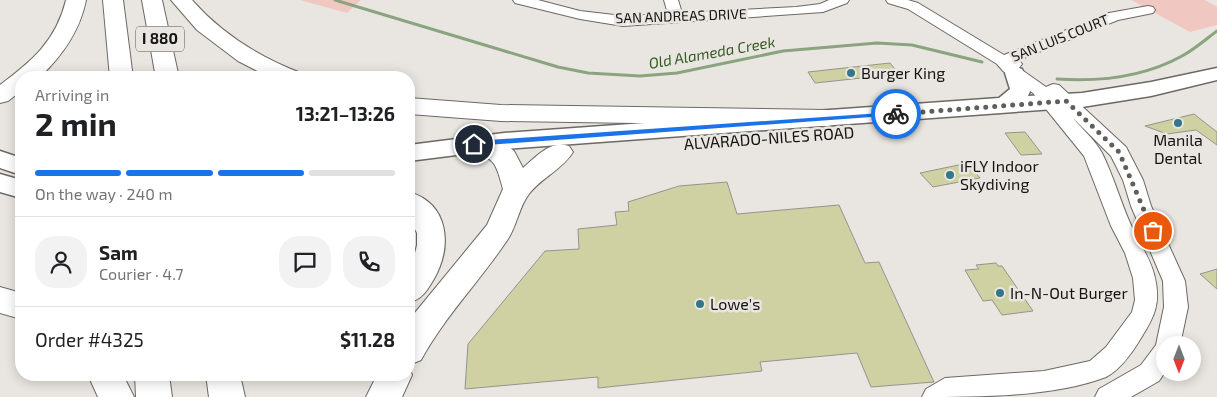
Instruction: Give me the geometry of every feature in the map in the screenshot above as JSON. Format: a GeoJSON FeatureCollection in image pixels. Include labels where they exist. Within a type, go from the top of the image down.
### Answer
{"type":"FeatureCollection","features":[{"type":"Feature","properties":{"kind":"highway"},"geometry":{"type":"LineString","coordinates":[[32,71],[59,42],[70,21],[76,0]]}},
{"type":"Feature","properties":{"kind":"highway","name":"I 880"},"geometry":{"type":"LineString","coordinates":[[113,0],[121,71]]}},
{"type":"Feature","properties":{"kind":"highway","name":"I 880"},"geometry":{"type":"LineString","coordinates":[[140,0],[152,71]]}},
{"type":"Feature","properties":{"kind":"highway","name":"I 880"},"geometry":{"type":"LineString","coordinates":[[152,0],[167,71]]}},
{"type":"Feature","properties":{"kind":"highway"},"geometry":{"type":"LineString","coordinates":[[181,0],[199,22],[222,41],[250,58],[278,71]]}},
{"type":"Feature","properties":{"kind":"highway"},"geometry":{"type":"LineString","coordinates":[[0,96],[15,85]]}},
{"type":"Feature","properties":{"kind":"highway"},"geometry":{"type":"LineString","coordinates":[[415,106],[501,113],[827,118]]}},
{"type":"Feature","properties":{"kind":"highway"},"geometry":{"type":"LineString","coordinates":[[474,144],[495,149],[506,157],[517,189]]}},
{"type":"Feature","properties":{"kind":"highway"},"geometry":{"type":"LineString","coordinates":[[415,340],[421,329],[498,231],[517,189],[546,162],[560,152]]}},
{"type":"Feature","properties":{"kind":"highway"},"geometry":{"type":"LineString","coordinates":[[415,207],[426,220],[431,232],[432,244],[425,269],[415,282]]}},
{"type":"Feature","properties":{"kind":"highway"},"geometry":{"type":"LineString","coordinates":[[0,300],[15,304]]}},
{"type":"Feature","properties":{"kind":"highway"},"geometry":{"type":"LineString","coordinates":[[108,381],[116,397]]}},
{"type":"Feature","properties":{"kind":"highway"},"geometry":{"type":"LineString","coordinates":[[153,381],[154,397]]}},
{"type":"Feature","properties":{"kind":"highway"},"geometry":{"type":"LineString","coordinates":[[224,381],[227,397]]}},
{"type":"Feature","properties":{"kind":"highway"},"geometry":{"type":"LineString","coordinates":[[384,397],[392,381]]}},
{"type":"Feature","properties":{"kind":"main road"},"geometry":{"type":"LineString","coordinates":[[1004,105],[1022,91],[1022,84],[1009,67]]}},
{"type":"Feature","properties":{"kind":"main road","name":"ALVARADO-NILES ROAD"},"geometry":{"type":"LineString","coordinates":[[415,168],[560,152],[1064,109],[1114,96],[1217,74]]}},
{"type":"Feature","properties":{"kind":"main road","name":"ALVARADO-NILES ROAD"},"geometry":{"type":"LineString","coordinates":[[415,152],[474,144],[1004,105],[1064,109],[1129,110],[1217,90]]}},
{"type":"Feature","properties":{"kind":"main road"},"geometry":{"type":"LineString","coordinates":[[0,160],[15,164]]}},
{"type":"Feature","properties":{"kind":"main road"},"geometry":{"type":"LineString","coordinates":[[0,183],[15,187]]}},
{"type":"Feature","properties":{"kind":"street"},"geometry":{"type":"LineString","coordinates":[[671,0],[676,17]]}},
{"type":"Feature","properties":{"kind":"street","name":"SAN ANDREAS DRIVE"},"geometry":{"type":"LineString","coordinates":[[529,1],[580,15],[623,21],[796,11],[823,8],[842,0]]}},
{"type":"Feature","properties":{"kind":"street"},"geometry":{"type":"LineString","coordinates":[[893,0],[913,6],[1009,67],[1119,152],[1133,180],[1141,206],[1174,281],[1176,307],[1171,336]]}},
{"type":"Feature","properties":{"kind":"street"},"geometry":{"type":"LineString","coordinates":[[913,6],[932,0]]}},
{"type":"Feature","properties":{"kind":"street","name":"SAN LUIS COURT"},"geometry":{"type":"LineString","coordinates":[[1009,67],[1114,16],[1148,10]]}},
{"type":"Feature","properties":{"kind":"street"},"geometry":{"type":"LineString","coordinates":[[935,397],[945,390],[1061,381],[1098,369],[1120,350],[1142,315],[1146,300],[1144,278],[1136,253],[1121,226],[1093,154],[1064,109]]}},
{"type":"Feature","properties":{"kind":"street"},"geometry":{"type":"LineString","coordinates":[[1108,397],[1150,373],[1156,365]]}},
{"type":"Feature","properties":{"kind":"shaded area"},"geometry":{"type":"Polygon","coordinates":[[[300,0],[361,0],[347,13],[300,0]]]}},
{"type":"Feature","properties":{"kind":"shaded area"},"geometry":{"type":"Polygon","coordinates":[[[1131,0],[1205,0],[1217,7],[1217,25],[1190,32],[1131,0]]]}},
{"type":"Feature","properties":{"kind":"building","name":"Burger King"},"geometry":{"type":"Polygon","coordinates":[[[890,63],[899,74],[815,83],[808,72],[890,63]]]}},
{"type":"Feature","properties":{"kind":"building","name":"Manila Dental"},"geometry":{"type":"Polygon","coordinates":[[[1194,114],[1217,132],[1217,145],[1196,130],[1167,134],[1145,126],[1194,114]]]}},
{"type":"Feature","properties":{"kind":"building"},"geometry":{"type":"Polygon","coordinates":[[[1025,132],[1042,154],[1021,155],[1005,133],[1025,132]]]}},
{"type":"Feature","properties":{"kind":"building","name":"iFLY Indoor Skydiving"},"geometry":{"type":"Polygon","coordinates":[[[968,163],[980,178],[933,187],[920,173],[968,163]]]}},
{"type":"Feature","properties":{"kind":"building","name":"Lowe's"},"geometry":{"type":"Polygon","coordinates":[[[727,182],[737,214],[839,205],[865,263],[879,262],[934,382],[871,387],[857,353],[760,362],[762,371],[598,388],[598,377],[465,389],[468,344],[545,251],[579,249],[578,229],[617,225],[615,212],[629,211],[628,202],[679,186],[727,182]]]}},
{"type":"Feature","properties":{"kind":"building","name":"In-N-Out Burger"},"geometry":{"type":"Polygon","coordinates":[[[996,263],[998,266],[1002,266],[1033,311],[1002,315],[992,300],[983,301],[965,270],[979,269],[976,265],[996,263]]]}},
{"type":"Feature","properties":{"kind":"building"},"geometry":{"type":"Polygon","coordinates":[[[1217,269],[1217,289],[1200,274],[1217,269]]]}},
{"type":"Feature","properties":{"kind":"waterway","name":"Old Alameda Creek"},"geometry":{"type":"LineString","coordinates":[[335,0],[558,67],[588,73],[640,76],[677,73],[783,51],[877,43],[912,45],[982,62]]}},
{"type":"Feature","properties":{"kind":"waterway","name":"Old Alameda Creek"},"geometry":{"type":"LineString","coordinates":[[1057,79],[1105,79],[1152,69],[1187,53],[1217,31]]}},
{"type":"Feature","properties":{"kind":"way so far"},"geometry":{"type":"LineString","coordinates":[[896,114],[1066,101],[1119,152],[1133,180],[1141,206],[1153,231]]}},
{"type":"Feature","properties":{"kind":"place","name":"Burger King"},"geometry":{"type":"Point","coordinates":[851,73]}},
{"type":"Feature","properties":{"kind":"place","name":"Manila Dental"},"geometry":{"type":"Point","coordinates":[1178,123]}},
{"type":"Feature","properties":{"kind":"place","name":"iFLY Indoor Skydiving"},"geometry":{"type":"Point","coordinates":[950,175]}},
{"type":"Feature","properties":{"kind":"place","name":"In-N-Out Burger"},"geometry":{"type":"Point","coordinates":[1000,293]}},
{"type":"Feature","properties":{"kind":"place","name":"Lowe's"},"geometry":{"type":"Point","coordinates":[700,304]}},
{"type":"Feature","properties":{"kind":"route"},"geometry":{"type":"LineString","coordinates":[[474,144],[896,114]]}}]}
